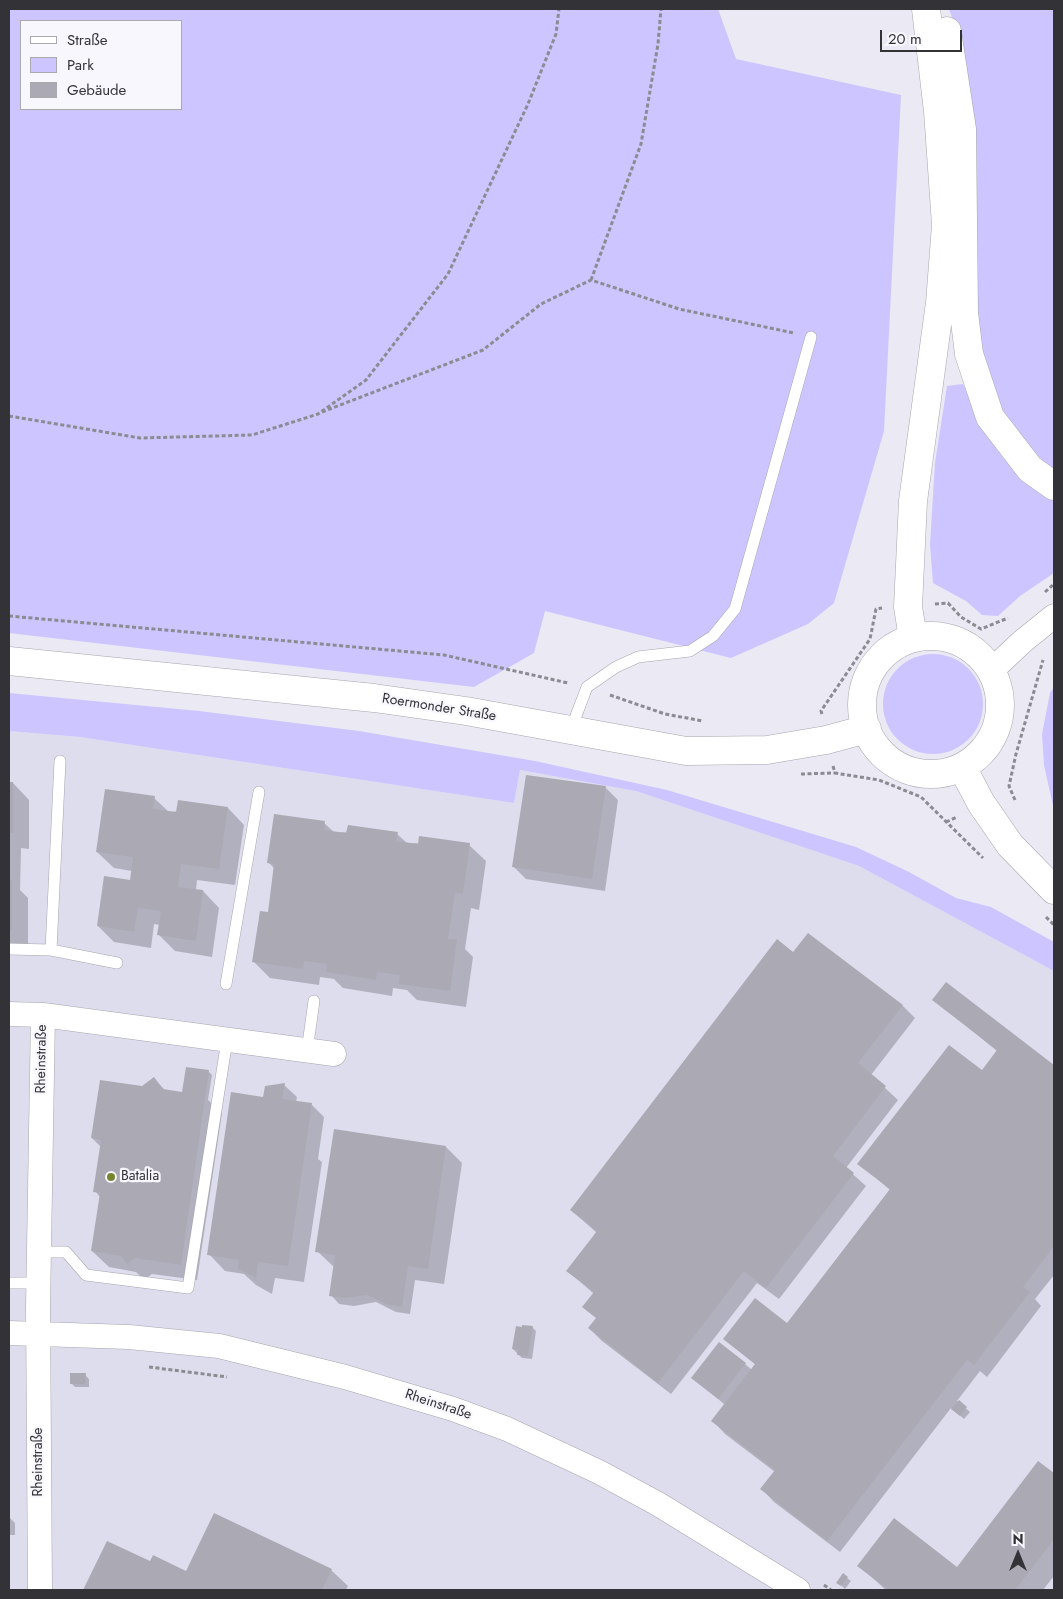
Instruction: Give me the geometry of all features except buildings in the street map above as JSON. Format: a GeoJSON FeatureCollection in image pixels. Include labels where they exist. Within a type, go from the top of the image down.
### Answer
{"type":"FeatureCollection","features":[{"type":"Feature","properties":{"kind":"main road"},"geometry":{"type":"LineString","coordinates":[[913,638],[908,606],[913,501],[940,303],[946,225],[938,110],[926,9]]}},
{"type":"Feature","properties":{"kind":"main road"},"geometry":{"type":"LineString","coordinates":[[935,9],[947,30],[962,129],[964,313],[969,354],[990,417],[1030,468],[1054,486]]}},
{"type":"Feature","properties":{"kind":"main road"},"geometry":{"type":"LineString","coordinates":[[936,636],[958,641],[977,652],[992,670],[1000,691],[998,721],[994,735],[980,754],[962,767],[940,773],[917,772],[896,764],[878,749],[867,730],[862,707],[865,684],[875,664],[892,648],[913,638],[936,636]]}},
{"type":"Feature","properties":{"kind":"main road","name":"Roermonder Straße"},"geometry":{"type":"LineString","coordinates":[[9,661],[374,698],[686,751],[767,750],[826,740],[867,730]]}},
{"type":"Feature","properties":{"kind":"main road"},"geometry":{"type":"LineString","coordinates":[[962,767],[981,803],[1047,901]]}},
{"type":"Feature","properties":{"kind":"street"},"geometry":{"type":"LineString","coordinates":[[992,670],[1023,641],[1054,616]]}},
{"type":"Feature","properties":{"kind":"street","name":"Rheinstraße"},"geometry":{"type":"LineString","coordinates":[[9,1014],[42,1015],[334,1054]]}},
{"type":"Feature","properties":{"kind":"street","name":"Rheinstraße"},"geometry":{"type":"LineString","coordinates":[[40,1590],[39,1252],[42,1015]]}},
{"type":"Feature","properties":{"kind":"street","name":"Rheinstraße"},"geometry":{"type":"LineString","coordinates":[[9,1333],[129,1338],[219,1346],[345,1377],[453,1408],[507,1430],[599,1472],[658,1504],[798,1590]]}},
{"type":"Feature","properties":{"kind":"lane"},"geometry":{"type":"LineString","coordinates":[[571,730],[586,687],[616,667],[638,657],[690,651],[713,636],[735,609],[811,337]]}},
{"type":"Feature","properties":{"kind":"lane"},"geometry":{"type":"LineString","coordinates":[[51,950],[60,761]]}},
{"type":"Feature","properties":{"kind":"lane"},"geometry":{"type":"LineString","coordinates":[[226,984],[259,792]]}},
{"type":"Feature","properties":{"kind":"lane"},"geometry":{"type":"LineString","coordinates":[[9,949],[51,950],[117,963]]}},
{"type":"Feature","properties":{"kind":"lane"},"geometry":{"type":"LineString","coordinates":[[307,1051],[314,1001]]}},
{"type":"Feature","properties":{"kind":"lane"},"geometry":{"type":"LineString","coordinates":[[39,1252],[66,1252],[86,1275],[188,1288],[227,1040]]}},
{"type":"Feature","properties":{"kind":"lane"},"geometry":{"type":"LineString","coordinates":[[9,1283],[39,1283]]}},
{"type":"Feature","properties":{"kind":"path"},"geometry":{"type":"LineString","coordinates":[[318,414],[366,380],[448,274],[528,104],[556,34],[559,9]]}},
{"type":"Feature","properties":{"kind":"path"},"geometry":{"type":"LineString","coordinates":[[9,416],[140,438],[252,435],[318,414],[483,350],[541,304],[590,280],[641,144],[658,44],[661,9]]}},
{"type":"Feature","properties":{"kind":"path"},"geometry":{"type":"LineString","coordinates":[[590,280],[679,309],[811,337]]}},
{"type":"Feature","properties":{"kind":"path"},"geometry":{"type":"LineString","coordinates":[[1040,596],[1054,584]]}},
{"type":"Feature","properties":{"kind":"path"},"geometry":{"type":"LineString","coordinates":[[812,713],[821,711],[870,639],[876,609],[948,603],[960,617],[982,629],[1011,617]]}},
{"type":"Feature","properties":{"kind":"path"},"geometry":{"type":"LineString","coordinates":[[9,616],[444,655],[586,687],[665,714],[709,722]]}},
{"type":"Feature","properties":{"kind":"path"},"geometry":{"type":"LineString","coordinates":[[1016,803],[1009,786],[1041,662]]}},
{"type":"Feature","properties":{"kind":"path"},"geometry":{"type":"LineString","coordinates":[[821,711],[826,740],[835,773],[879,780],[921,797],[989,864]]}},
{"type":"Feature","properties":{"kind":"path"},"geometry":{"type":"LineString","coordinates":[[1047,901],[1054,925]]}},
{"type":"Feature","properties":{"kind":"path"},"geometry":{"type":"LineString","coordinates":[[141,1366],[237,1378]]}},
{"type":"Feature","properties":{"kind":"shaded area"},"geometry":{"type":"Polygon","coordinates":[[[9,731],[80,737],[514,803],[520,770],[636,791],[859,866],[1054,971],[1054,1590],[9,1590],[9,731]]]}},
{"type":"Feature","properties":{"kind":"green space"},"geometry":{"type":"Polygon","coordinates":[[[9,9],[718,9],[736,59],[901,95],[884,431],[834,603],[808,624],[731,658],[545,611],[534,653],[474,687],[9,633],[9,9]]]}},
{"type":"Feature","properties":{"kind":"green space"},"geometry":{"type":"Polygon","coordinates":[[[949,9],[1054,9],[1054,472],[1010,428],[980,360],[959,37],[949,9]]]}},
{"type":"Feature","properties":{"kind":"green space"},"geometry":{"type":"Polygon","coordinates":[[[963,384],[980,423],[1003,458],[1041,492],[1054,499],[1054,573],[1020,596],[998,616],[982,615],[966,601],[933,583],[930,545],[935,463],[947,386],[963,384]]]}},
{"type":"Feature","properties":{"kind":"green space"},"geometry":{"type":"Polygon","coordinates":[[[923,654],[943,654],[952,657],[969,668],[980,685],[983,694],[983,714],[980,723],[969,740],[952,751],[943,754],[923,754],[905,746],[891,732],[883,714],[883,694],[891,676],[905,662],[923,654]]]}},
{"type":"Feature","properties":{"kind":"green space"},"geometry":{"type":"Polygon","coordinates":[[[1054,687],[1054,810],[1044,765],[1042,734],[1050,693],[1054,687]]]}},
{"type":"Feature","properties":{"kind":"green space"},"geometry":{"type":"Polygon","coordinates":[[[9,693],[199,711],[359,731],[535,761],[667,790],[856,847],[909,872],[956,898],[991,907],[1054,942],[1054,971],[859,866],[636,791],[520,770],[514,803],[80,737],[9,731],[9,693]]]}},
{"type":"Feature","properties":{"kind":"place","name":"Batalia"},"geometry":{"type":"Point","coordinates":[111,1177]}}]}
